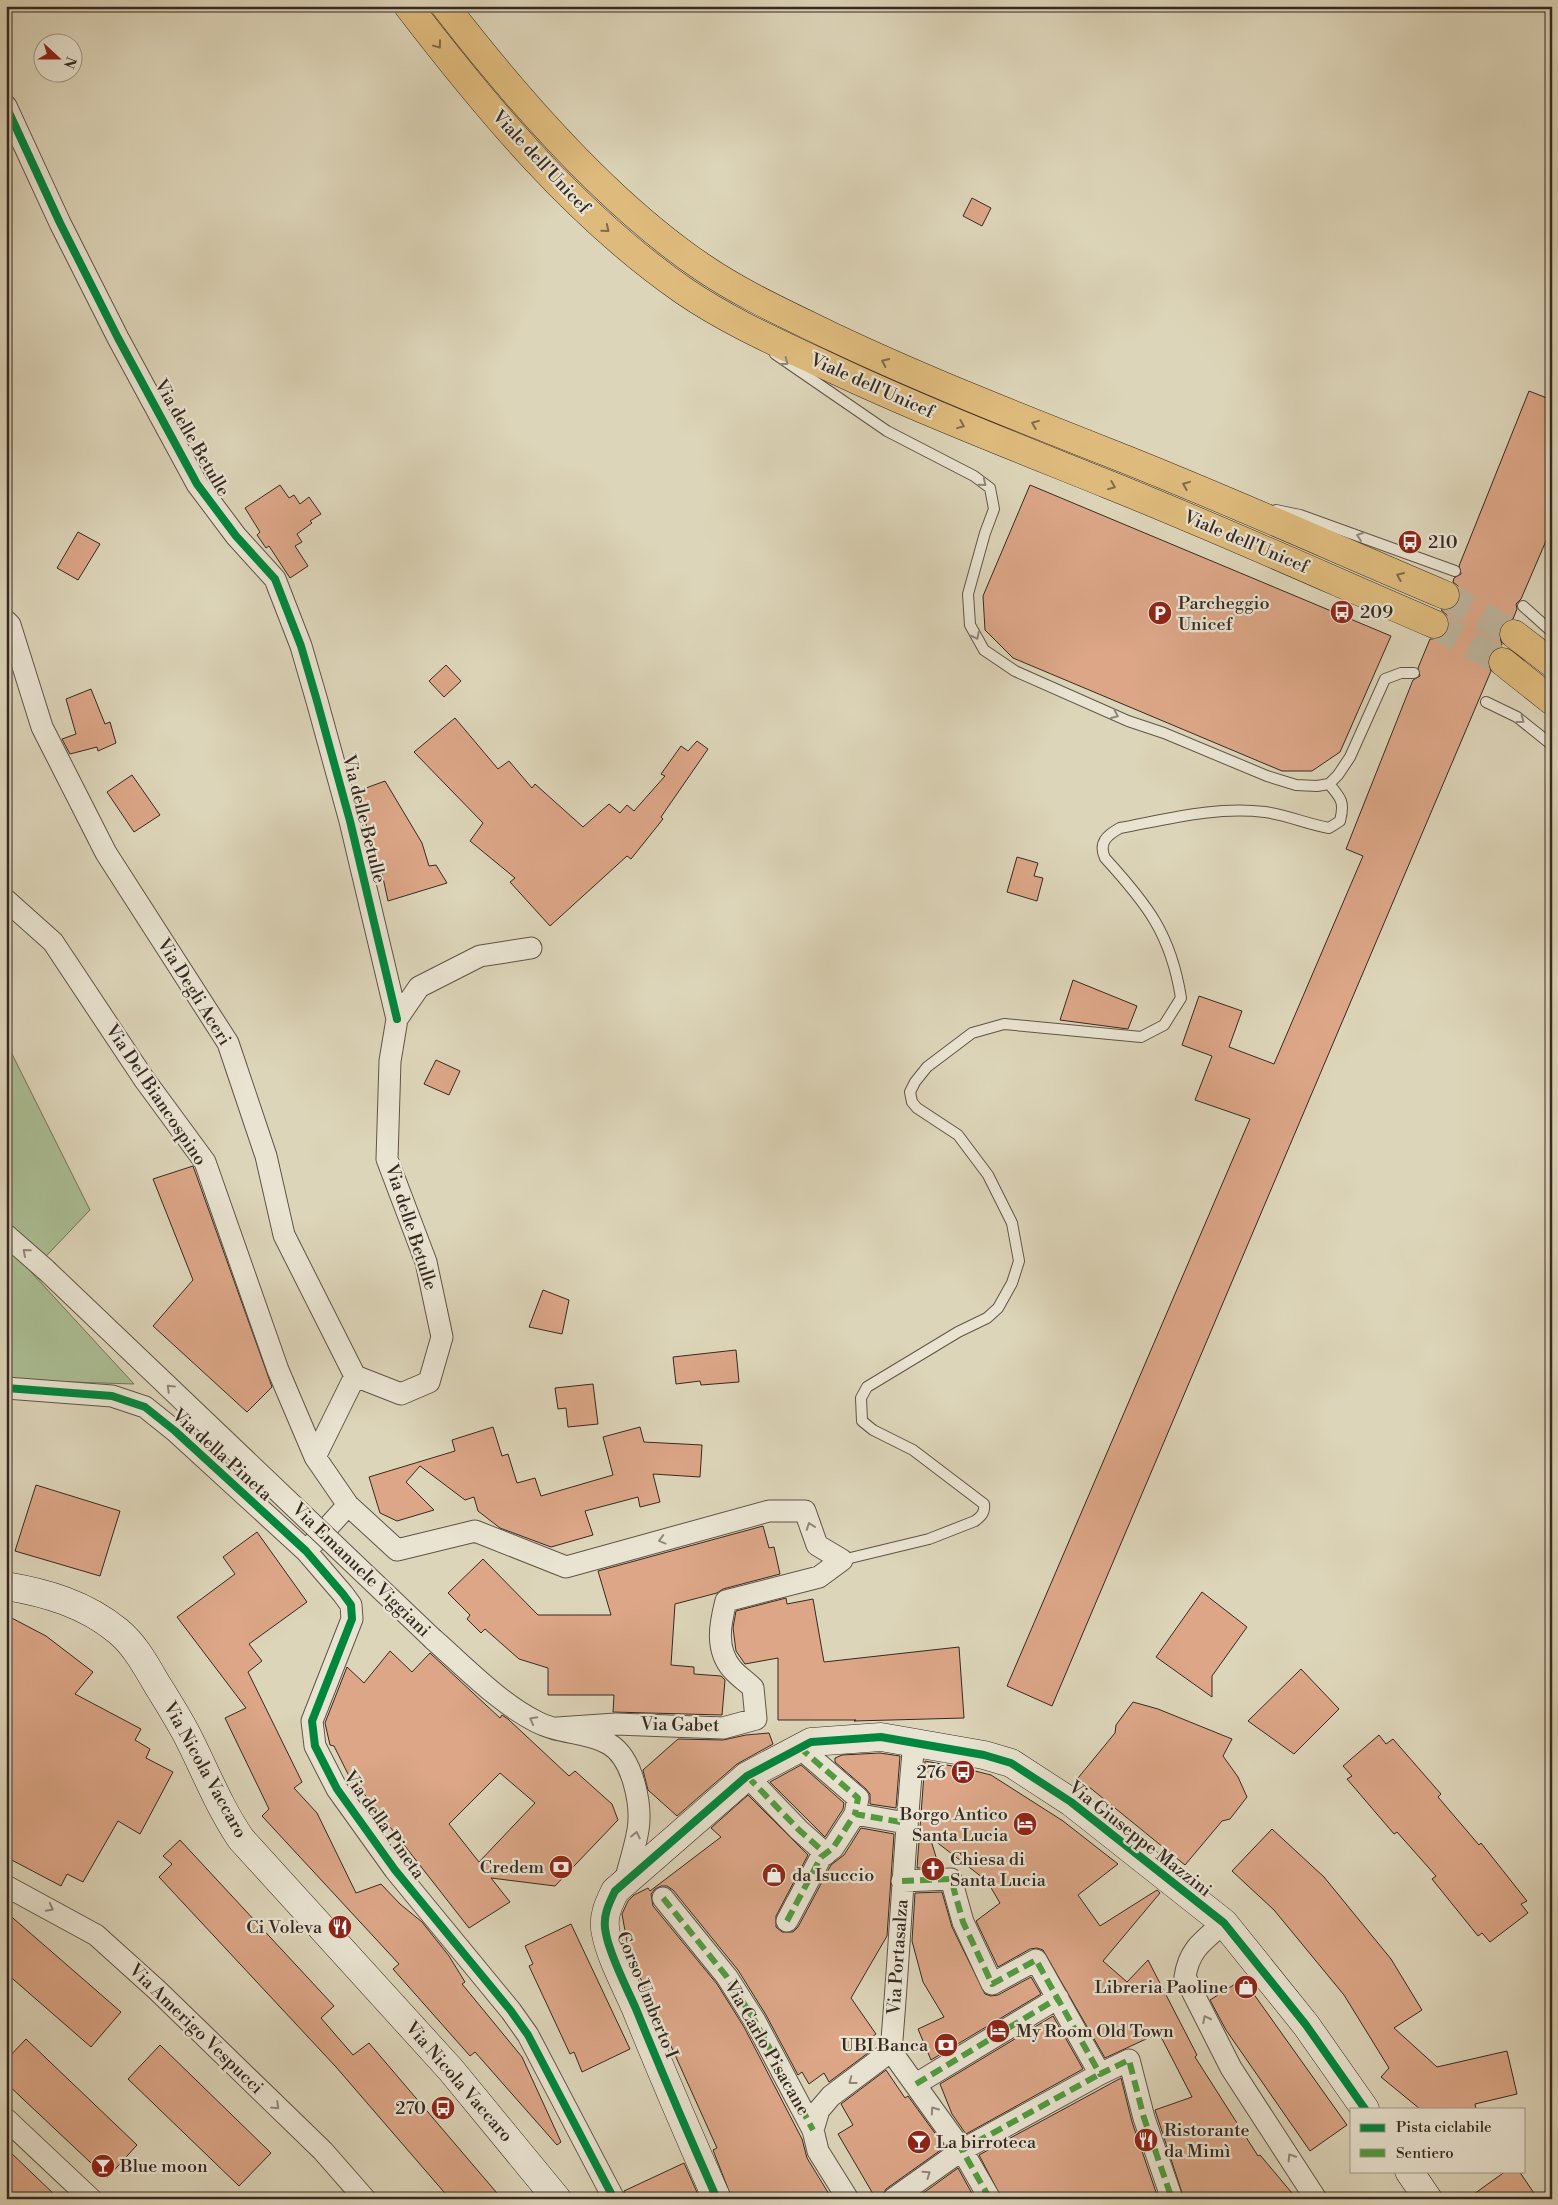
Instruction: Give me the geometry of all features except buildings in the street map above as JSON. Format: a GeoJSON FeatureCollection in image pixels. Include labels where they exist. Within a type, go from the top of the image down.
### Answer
{"type":"FeatureCollection","features":[{"type":"Feature","properties":{"kind":"main road","name":"Viale dell'Unicef"},"geometry":{"type":"LineString","coordinates":[[408,6],[454,66],[524,146],[597,222],[684,291],[733,322],[890,396],[1234,536],[1434,624]]}},
{"type":"Feature","properties":{"kind":"main road","name":"Viale dell'Unicef"},"geometry":{"type":"LineString","coordinates":[[445,6],[477,47],[545,126],[617,200],[700,266],[747,296],[902,370],[1225,501],[1450,583]]}},
{"type":"Feature","properties":{"kind":"main road"},"geometry":{"type":"LineString","coordinates":[[1514,634],[1552,663]]}},
{"type":"Feature","properties":{"kind":"main road"},"geometry":{"type":"LineString","coordinates":[[1502,662],[1552,701]]}},
{"type":"Feature","properties":{"kind":"street","name":"Via delle Betulle"},"geometry":{"type":"LineString","coordinates":[[6,106],[60,223],[109,320],[197,484],[236,536],[275,579],[301,646],[350,821],[397,1019],[390,1061],[387,1159],[426,1262],[442,1337],[429,1382],[402,1394],[355,1376]]}},
{"type":"Feature","properties":{"kind":"street","name":"Via Degli Aceri"},"geometry":{"type":"LineString","coordinates":[[6,622],[10,625],[42,727],[106,853],[228,1043],[266,1156],[284,1235],[355,1376]]}},
{"type":"Feature","properties":{"kind":"street","name":"Via Del Biancospino"},"geometry":{"type":"LineString","coordinates":[[6,900],[54,942],[144,1079],[205,1162],[278,1370],[314,1457],[348,1505],[397,1550],[474,1531],[566,1567],[769,1511],[805,1511],[817,1544],[842,1560]]}},
{"type":"Feature","properties":{"kind":"street","name":"Via delle Betulle"},"geometry":{"type":"LineString","coordinates":[[397,1019],[418,988],[480,956],[531,948]]}},
{"type":"Feature","properties":{"kind":"street","name":"Via Emanuele Viggiani"},"geometry":{"type":"LineString","coordinates":[[6,1235],[46,1270],[433,1639],[515,1710],[539,1724],[588,1736],[610,1744],[626,1761],[637,1795],[638,1828],[625,1882]]}},
{"type":"Feature","properties":{"kind":"street"},"geometry":{"type":"LineString","coordinates":[[314,1457],[355,1376]]}},
{"type":"Feature","properties":{"kind":"street","name":"Via della Pineta"},"geometry":{"type":"LineString","coordinates":[[6,1388],[112,1396],[145,1407],[175,1431],[306,1551],[351,1605],[352,1619],[312,1721],[315,1746],[337,1789],[395,1870],[511,2011],[528,2035],[614,2199]]}},
{"type":"Feature","properties":{"kind":"street"},"geometry":{"type":"LineString","coordinates":[[306,1551],[348,1505]]}},
{"type":"Feature","properties":{"kind":"street","name":"Via Gabet"},"geometry":{"type":"LineString","coordinates":[[557,1728],[616,1724],[723,1728],[756,1719],[753,1688],[732,1669],[723,1652],[719,1627],[726,1601],[819,1577],[842,1560]]}},
{"type":"Feature","properties":{"kind":"street","name":"Via Nicola Vaccaro"},"geometry":{"type":"LineString","coordinates":[[6,1586],[40,1592],[77,1606],[100,1618],[119,1632],[138,1652],[186,1733],[226,1818],[241,1840],[451,2070],[557,2199]]}},
{"type":"Feature","properties":{"kind":"street","name":"Via Giuseppe Mazzini"},"geometry":{"type":"LineString","coordinates":[[805,1745],[881,1737],[984,1755],[1011,1763],[1073,1804],[1224,1922],[1306,2025],[1364,2108]]}},
{"type":"Feature","properties":{"kind":"street","name":"Via Portasalza"},"geometry":{"type":"LineString","coordinates":[[890,2051],[895,2010],[906,1823],[914,1742]]}},
{"type":"Feature","properties":{"kind":"street"},"geometry":{"type":"LineString","coordinates":[[788,1921],[822,1857],[834,1848],[855,1814],[858,1798],[805,1745]]}},
{"type":"Feature","properties":{"kind":"street","name":"Corso Umberto I"},"geometry":{"type":"LineString","coordinates":[[717,2199],[669,2090],[606,1934],[605,1917],[608,1905],[615,1891],[747,1776],[805,1745]]}},
{"type":"Feature","properties":{"kind":"street"},"geometry":{"type":"LineString","coordinates":[[747,1776],[799,1830],[826,1854]]}},
{"type":"Feature","properties":{"kind":"street"},"geometry":{"type":"LineString","coordinates":[[855,1814],[906,1823]]}},
{"type":"Feature","properties":{"kind":"street"},"geometry":{"type":"LineString","coordinates":[[902,1881],[951,1879],[963,1922],[992,1984],[1036,1960],[1100,2074]]}},
{"type":"Feature","properties":{"kind":"street","name":"Via Amerigo Vespucci"},"geometry":{"type":"LineString","coordinates":[[6,1886],[96,1934],[157,1990],[323,2151],[365,2199]]}},
{"type":"Feature","properties":{"kind":"street","name":"Via Carlo Pisacane"},"geometry":{"type":"LineString","coordinates":[[663,1898],[736,1992],[781,2068],[813,2130],[818,2151],[848,2199]]}},
{"type":"Feature","properties":{"kind":"street"},"geometry":{"type":"LineString","coordinates":[[1224,1922],[1193,1951],[1187,1963],[1185,1977],[1231,2068],[1316,2199]]}},
{"type":"Feature","properties":{"kind":"street"},"geometry":{"type":"LineString","coordinates":[[916,2084],[1058,1998]]}},
{"type":"Feature","properties":{"kind":"street"},"geometry":{"type":"LineString","coordinates":[[813,2130],[819,2110],[831,2096],[890,2051],[916,2084],[962,2150],[990,2199]]}},
{"type":"Feature","properties":{"kind":"street"},"geometry":{"type":"LineString","coordinates":[[892,2199],[962,2150],[1128,2060],[1144,2118],[1172,2199]]}},
{"type":"Feature","properties":{"kind":"street"},"geometry":{"type":"LineString","coordinates":[[6,2119],[91,2199]]}},
{"type":"Feature","properties":{"kind":"street"},"geometry":{"type":"LineString","coordinates":[[1410,2172],[1428,2199]]}},
{"type":"Feature","properties":{"kind":"lane"},"geometry":{"type":"LineString","coordinates":[[733,322],[791,366],[886,431],[974,476],[990,488],[994,509],[984,533],[968,594],[970,624],[984,650],[1015,671],[1128,721],[1164,733],[1267,776],[1296,785],[1317,786],[1329,784],[1338,776],[1350,757],[1385,679],[1401,673],[1414,673]]}},
{"type":"Feature","properties":{"kind":"lane"},"geometry":{"type":"LineString","coordinates":[[1523,606],[1552,632]]}},
{"type":"Feature","properties":{"kind":"lane"},"geometry":{"type":"LineString","coordinates":[[1486,702],[1518,717],[1552,745]]}},
{"type":"Feature","properties":{"kind":"lane"},"geometry":{"type":"LineString","coordinates":[[842,1560],[929,1539],[982,1517],[984,1509],[984,1504],[913,1450],[872,1430],[862,1421],[860,1411],[861,1398],[867,1387],[958,1332],[987,1318],[998,1308],[1012,1283],[1019,1261],[1012,1223],[988,1175],[958,1134],[917,1108],[912,1102],[910,1092],[915,1082],[928,1067],[972,1033],[1004,1024],[1141,1037],[1164,1025],[1181,998],[1177,975],[1166,940],[1141,898],[1105,858],[1101,850],[1104,841],[1111,833],[1120,828],[1215,810],[1263,812],[1290,816],[1316,826],[1329,828],[1340,821],[1344,806],[1329,784]]}},
{"type":"Feature","properties":{"kind":"green space"},"geometry":{"type":"Polygon","coordinates":[[[6,1042],[90,1210],[31,1272],[134,1384],[6,1380],[6,1042]]]}},
{"type":"Feature","properties":{"kind":"tunnel"},"geometry":{"type":"LineString","coordinates":[[1445,595],[1514,634]]}},
{"type":"Feature","properties":{"kind":"tunnel"},"geometry":{"type":"LineString","coordinates":[[1434,624],[1503,662]]}},
{"type":"Feature","properties":{"kind":"marked path"},"geometry":{"type":"LineString","coordinates":[[799,1747],[858,1798],[855,1814]]}},
{"type":"Feature","properties":{"kind":"marked path"},"geometry":{"type":"LineString","coordinates":[[747,1776],[799,1830],[826,1854]]}},
{"type":"Feature","properties":{"kind":"marked path"},"geometry":{"type":"LineString","coordinates":[[787,1921],[821,1857],[833,1848],[855,1814],[906,1823]]}},
{"type":"Feature","properties":{"kind":"marked path"},"geometry":{"type":"LineString","coordinates":[[902,1881],[951,1879],[963,1922],[992,1984],[1036,1960],[1100,2074],[1129,2060],[1144,2118],[1172,2199]]}},
{"type":"Feature","properties":{"kind":"marked path"},"geometry":{"type":"LineString","coordinates":[[663,1898],[727,1977],[755,2021],[813,2130]]}},
{"type":"Feature","properties":{"kind":"marked path"},"geometry":{"type":"LineString","coordinates":[[916,2084],[1058,1998]]}},
{"type":"Feature","properties":{"kind":"marked path"},"geometry":{"type":"LineString","coordinates":[[990,2199],[962,2150],[1100,2074]]}},
{"type":"Feature","properties":{"kind":"cycle path"},"geometry":{"type":"LineString","coordinates":[[6,106],[60,223],[118,338],[197,484],[236,536],[275,579],[301,646],[317,701],[350,821],[397,1019]]}},
{"type":"Feature","properties":{"kind":"cycle path"},"geometry":{"type":"LineString","coordinates":[[6,1388],[112,1396],[145,1407],[175,1431],[306,1551],[343,1594],[351,1605],[352,1619],[312,1721],[315,1746],[337,1789],[395,1870],[511,2011],[528,2035],[614,2199]]}},
{"type":"Feature","properties":{"kind":"cycle path"},"geometry":{"type":"LineString","coordinates":[[717,2199],[615,1962],[608,1943],[605,1917],[615,1891],[747,1776],[811,1742],[881,1737],[984,1755],[1011,1763],[1071,1802],[1224,1923],[1306,2025],[1364,2108]]}},
{"type":"Feature","properties":{"kind":"place","name":"210"},"geometry":{"type":"Point","coordinates":[1410,542]}},
{"type":"Feature","properties":{"kind":"place","name":"209"},"geometry":{"type":"Point","coordinates":[1342,612]}},
{"type":"Feature","properties":{"kind":"place","name":"Parcheggio Unicef"},"geometry":{"type":"Point","coordinates":[1160,613]}},
{"type":"Feature","properties":{"kind":"place","name":"276"},"geometry":{"type":"Point","coordinates":[963,1772]}},
{"type":"Feature","properties":{"kind":"place","name":"Borgo Antico Santa Lucia"},"geometry":{"type":"Point","coordinates":[1025,1824]}},
{"type":"Feature","properties":{"kind":"place","name":"Credem"},"geometry":{"type":"Point","coordinates":[561,1867]}},
{"type":"Feature","properties":{"kind":"place","name":"Chiesa di Santa Lucia"},"geometry":{"type":"Point","coordinates":[933,1869]}},
{"type":"Feature","properties":{"kind":"place","name":"da Isuccio"},"geometry":{"type":"Point","coordinates":[774,1875]}},
{"type":"Feature","properties":{"kind":"place","name":"Ci Voleva"},"geometry":{"type":"Point","coordinates":[340,1927]}},
{"type":"Feature","properties":{"kind":"place","name":"Libreria Paoline"},"geometry":{"type":"Point","coordinates":[1246,1987]}},
{"type":"Feature","properties":{"kind":"place","name":"My Room Old Town"},"geometry":{"type":"Point","coordinates":[998,2031]}},
{"type":"Feature","properties":{"kind":"place","name":"UBI Banca"},"geometry":{"type":"Point","coordinates":[946,2045]}},
{"type":"Feature","properties":{"kind":"place","name":"270"},"geometry":{"type":"Point","coordinates":[443,2108]}},
{"type":"Feature","properties":{"kind":"place","name":"Ristorante da Mimì"},"geometry":{"type":"Point","coordinates":[1146,2140]}},
{"type":"Feature","properties":{"kind":"place","name":"La birroteca"},"geometry":{"type":"Point","coordinates":[919,2142]}},
{"type":"Feature","properties":{"kind":"place","name":"Blue moon"},"geometry":{"type":"Point","coordinates":[103,2166]}}]}
